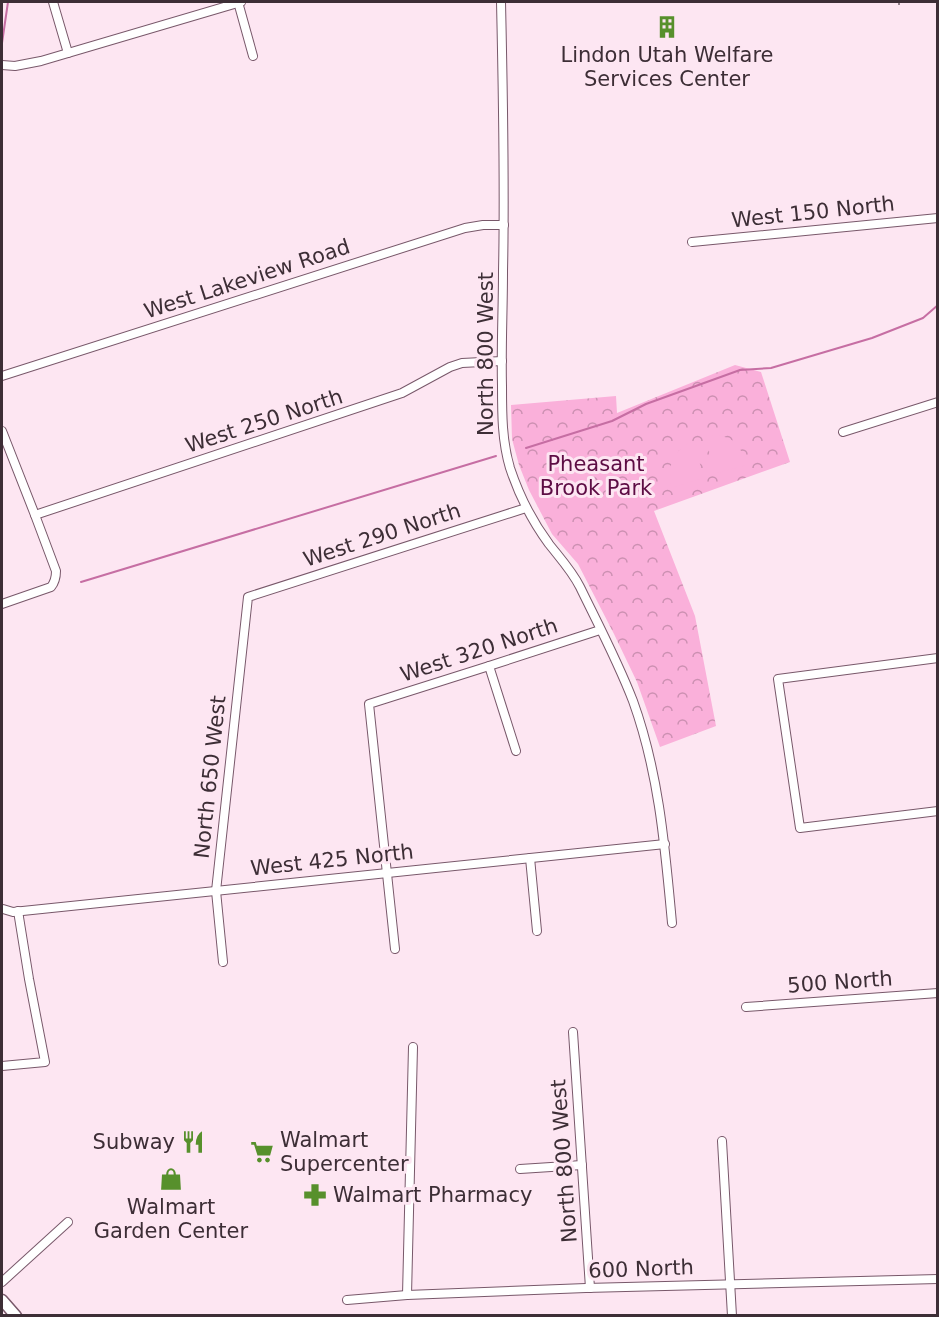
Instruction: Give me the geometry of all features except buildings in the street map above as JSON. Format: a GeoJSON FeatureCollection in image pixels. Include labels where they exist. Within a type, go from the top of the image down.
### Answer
{"type":"FeatureCollection","features":[{"type":"Feature","properties":{"kind":"main road"},"geometry":{"type":"LineString","coordinates":[[2,1300],[16,1316]]}},
{"type":"Feature","properties":{"kind":"street"},"geometry":{"type":"LineString","coordinates":[[53,2],[68,52]]}},
{"type":"Feature","properties":{"kind":"street"},"geometry":{"type":"LineString","coordinates":[[2,65],[15,66],[42,61],[239,2],[253,56]]}},
{"type":"Feature","properties":{"kind":"street","name":"North 800 West"},"geometry":{"type":"LineString","coordinates":[[501,2],[505,147],[502,424],[506,450],[510,468],[526,508],[573,575],[621,669],[633,702],[644,735],[658,795],[672,923]]}},
{"type":"Feature","properties":{"kind":"street","name":"West 150 North"},"geometry":{"type":"LineString","coordinates":[[692,242],[938,218]]}},
{"type":"Feature","properties":{"kind":"street","name":"West Lakeview Road"},"geometry":{"type":"LineString","coordinates":[[2,376],[465,228],[504,225]]}},
{"type":"Feature","properties":{"kind":"street","name":"West 250 North"},"geometry":{"type":"LineString","coordinates":[[35,515],[381,401],[462,363],[502,361]]}},
{"type":"Feature","properties":{"kind":"street"},"geometry":{"type":"LineString","coordinates":[[843,432],[938,402]]}},
{"type":"Feature","properties":{"kind":"street"},"geometry":{"type":"LineString","coordinates":[[2,431],[56,571],[51,588],[2,604]]}},
{"type":"Feature","properties":{"kind":"street","name":"West 290 North"},"geometry":{"type":"LineString","coordinates":[[248,597],[526,508]]}},
{"type":"Feature","properties":{"kind":"street","name":"North 650 West"},"geometry":{"type":"LineString","coordinates":[[223,962],[216,891],[248,597]]}},
{"type":"Feature","properties":{"kind":"street","name":"West 320 North"},"geometry":{"type":"LineString","coordinates":[[387,873],[369,704],[600,630]]}},
{"type":"Feature","properties":{"kind":"street"},"geometry":{"type":"LineString","coordinates":[[938,658],[778,679],[800,828],[938,812]]}},
{"type":"Feature","properties":{"kind":"street"},"geometry":{"type":"LineString","coordinates":[[489,666],[516,751]]}},
{"type":"Feature","properties":{"kind":"street","name":"West 425 North"},"geometry":{"type":"LineString","coordinates":[[3,909],[13,912],[665,844]]}},
{"type":"Feature","properties":{"kind":"street"},"geometry":{"type":"LineString","coordinates":[[530,858],[537,932]]}},
{"type":"Feature","properties":{"kind":"street"},"geometry":{"type":"LineString","coordinates":[[387,873],[394,949]]}},
{"type":"Feature","properties":{"kind":"street"},"geometry":{"type":"LineString","coordinates":[[2,1066],[45,1062],[28,979],[18,911]]}},
{"type":"Feature","properties":{"kind":"street","name":"500 North"},"geometry":{"type":"LineString","coordinates":[[746,1007],[938,993]]}},
{"type":"Feature","properties":{"kind":"street","name":"North 800 West"},"geometry":{"type":"LineString","coordinates":[[573,1032],[590,1288]]}},
{"type":"Feature","properties":{"kind":"street"},"geometry":{"type":"LineString","coordinates":[[407,1295],[413,1047]]}},
{"type":"Feature","properties":{"kind":"street"},"geometry":{"type":"LineString","coordinates":[[722,1141],[732,1316]]}},
{"type":"Feature","properties":{"kind":"street"},"geometry":{"type":"LineString","coordinates":[[520,1169],[582,1165]]}},
{"type":"Feature","properties":{"kind":"street"},"geometry":{"type":"LineString","coordinates":[[2,1282],[68,1222]]}},
{"type":"Feature","properties":{"kind":"street","name":"600 North"},"geometry":{"type":"LineString","coordinates":[[347,1300],[407,1295],[590,1288],[938,1279]]}},
{"type":"Feature","properties":{"kind":"green space","name":"Pheasant Brook Park"},"geometry":{"type":"Polygon","coordinates":[[[735,365],[761,372],[790,462],[654,511],[695,616],[716,726],[660,747],[637,682],[614,634],[578,564],[552,534],[529,490],[512,439],[511,405],[616,396],[617,413],[735,365]]]}},
{"type":"Feature","properties":{"kind":"green space"},"geometry":{"type":"Polygon","coordinates":[[[718,435],[730,439],[737,445],[746,465],[714,474],[706,437],[718,435]]]}},
{"type":"Feature","properties":{"kind":"green space"},"geometry":{"type":"Polygon","coordinates":[[[695,440],[703,478],[671,488],[670,471],[673,459],[680,449],[695,440]]]}},
{"type":"Feature","properties":{"kind":"waterway"},"geometry":{"type":"LineString","coordinates":[[2,43],[8,2]]}},
{"type":"Feature","properties":{"kind":"waterway"},"geometry":{"type":"LineString","coordinates":[[526,448],[612,421],[646,404],[740,370],[771,368],[872,338],[923,318],[938,305]]}},
{"type":"Feature","properties":{"kind":"waterway"},"geometry":{"type":"LineString","coordinates":[[81,582],[496,456]]}},
{"type":"Feature","properties":{"kind":"place","name":"Lindon Utah Welfare Services Center"},"geometry":{"type":"Point","coordinates":[667,27]}},
{"type":"Feature","properties":{"kind":"place","name":"Subway"},"geometry":{"type":"Point","coordinates":[193,1142]}},
{"type":"Feature","properties":{"kind":"place","name":"Walmart Supercenter"},"geometry":{"type":"Point","coordinates":[262,1152]}},
{"type":"Feature","properties":{"kind":"place","name":"Walmart Garden Center"},"geometry":{"type":"Point","coordinates":[171,1179]}},
{"type":"Feature","properties":{"kind":"place","name":"Walmart Pharmacy"},"geometry":{"type":"Point","coordinates":[315,1195]}}]}
